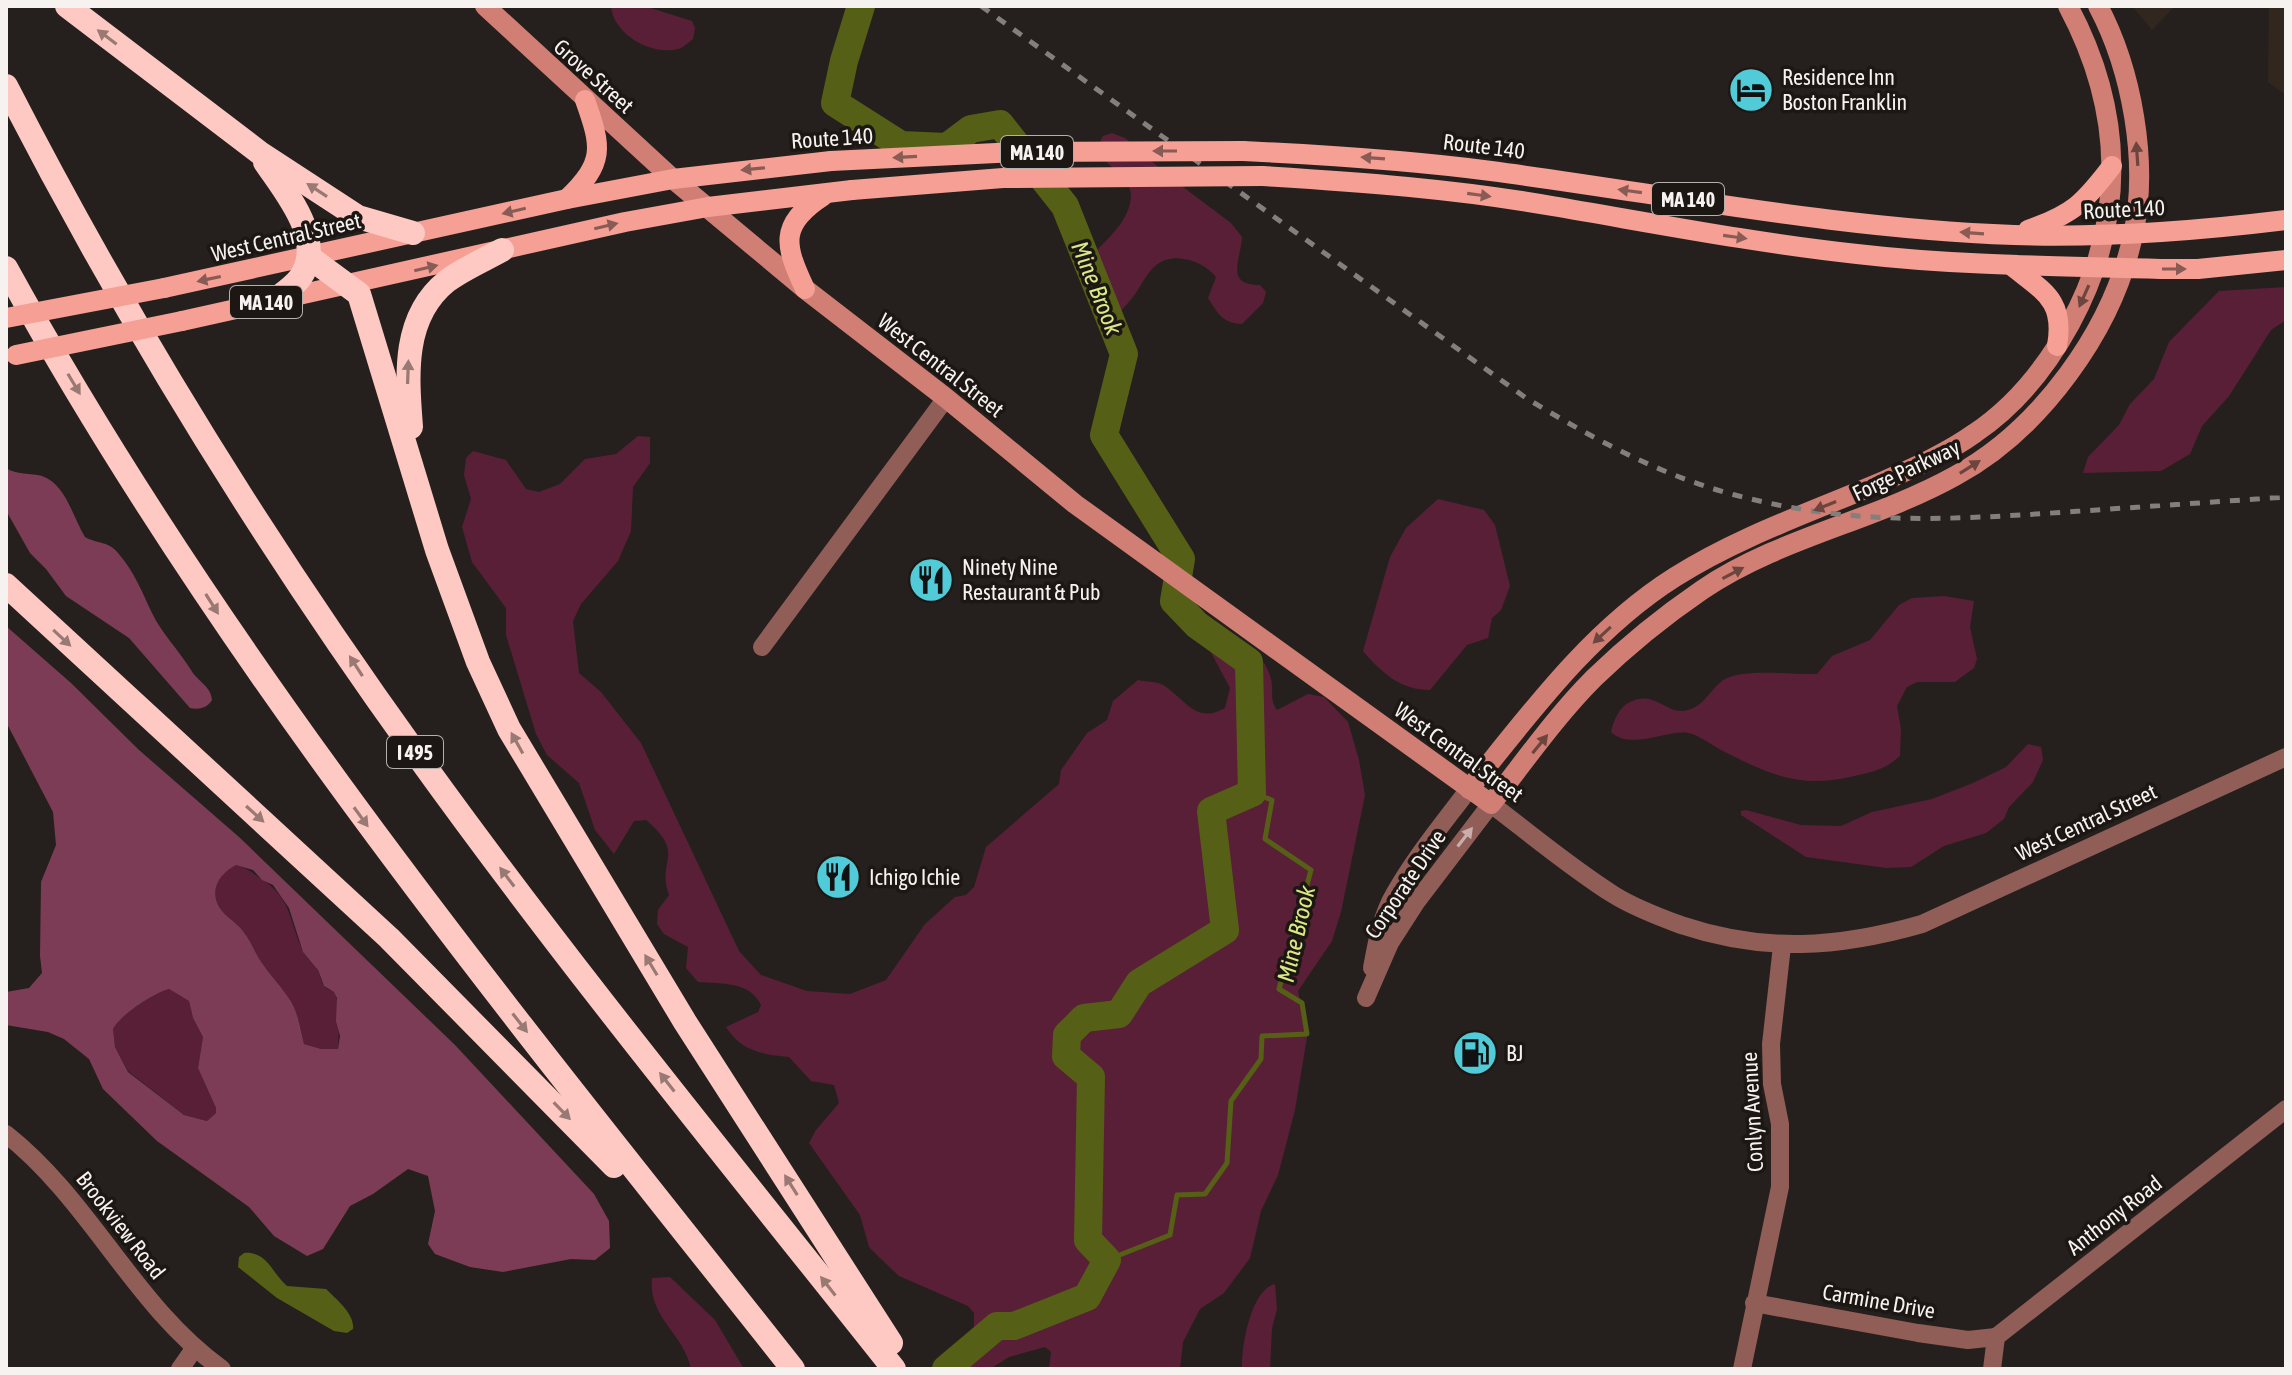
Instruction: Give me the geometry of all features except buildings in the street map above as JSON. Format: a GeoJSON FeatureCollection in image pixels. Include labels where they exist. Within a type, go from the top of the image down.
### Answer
{"type":"FeatureCollection","features":[{"type":"Feature","properties":{"kind":"highway"},"geometry":{"type":"LineString","coordinates":[[67,6],[260,153],[358,217],[413,233]]}},
{"type":"Feature","properties":{"kind":"highway","name":"I 495"},"geometry":{"type":"LineString","coordinates":[[6,86],[142,335],[243,497],[368,686],[487,852],[894,1369]]}},
{"type":"Feature","properties":{"kind":"highway"},"geometry":{"type":"LineString","coordinates":[[260,153],[304,220],[309,257],[301,277],[276,299]]}},
{"type":"Feature","properties":{"kind":"highway"},"geometry":{"type":"LineString","coordinates":[[415,477],[407,381],[416,323],[423,307],[448,280],[502,250]]}},
{"type":"Feature","properties":{"kind":"highway"},"geometry":{"type":"LineString","coordinates":[[309,257],[359,294],[366,310],[437,550],[492,697],[509,729],[685,1022],[907,1369]]}},
{"type":"Feature","properties":{"kind":"highway"},"geometry":{"type":"LineString","coordinates":[[6,268],[109,442],[225,626],[355,810],[792,1369]]}},
{"type":"Feature","properties":{"kind":"highway"},"geometry":{"type":"LineString","coordinates":[[6,585],[379,928],[495,1042],[611,1163],[792,1369]]}},
{"type":"Feature","properties":{"kind":"main road"},"geometry":{"type":"LineString","coordinates":[[567,199],[585,181],[598,154],[595,129],[585,100]]}},
{"type":"Feature","properties":{"kind":"main road","name":"Route 140"},"geometry":{"type":"LineString","coordinates":[[673,179],[831,161],[1017,152],[1243,151],[1379,158],[1488,170],[1857,223],[2013,235],[2134,234],[2286,220]]}},
{"type":"Feature","properties":{"kind":"main road"},"geometry":{"type":"LineString","coordinates":[[2013,235],[2055,220],[2078,206],[2112,166]]}},
{"type":"Feature","properties":{"kind":"main road","name":"MA 140"},"geometry":{"type":"LineString","coordinates":[[11,356],[350,286],[625,222],[708,207],[852,190],[1003,178],[1262,176],[1382,184],[1551,205],[1666,228],[1944,263],[2198,269],[2286,260]]}},
{"type":"Feature","properties":{"kind":"main road","name":"West Central Street"},"geometry":{"type":"LineString","coordinates":[[6,318],[164,288],[567,199],[673,179]]}},
{"type":"Feature","properties":{"kind":"main road"},"geometry":{"type":"LineString","coordinates":[[805,289],[790,255],[789,231],[803,209],[827,193]]}},
{"type":"Feature","properties":{"kind":"main road"},"geometry":{"type":"LineString","coordinates":[[2012,266],[2040,289],[2055,307],[2060,322],[2057,346]]}},
{"type":"Feature","properties":{"kind":"street","name":"Grove Street"},"geometry":{"type":"LineString","coordinates":[[485,6],[673,179]]}},
{"type":"Feature","properties":{"kind":"street","name":"Forge Parkway"},"geometry":{"type":"LineString","coordinates":[[1469,789],[1585,651],[1627,612],[1673,578],[1724,549],[1924,463],[1974,434],[2017,397],[2057,346],[2079,308],[2096,267],[2111,199],[2110,139],[2100,84],[2068,6]]}},
{"type":"Feature","properties":{"kind":"street","name":"Forge Parkway"},"geometry":{"type":"LineString","coordinates":[[1491,804],[1594,679],[1658,622],[1705,588],[1756,560],[1953,478],[1978,463],[2043,407],[2070,372],[2101,319],[2134,234],[2138,177],[2132,107],[2118,50],[2098,6]]}},
{"type":"Feature","properties":{"kind":"street","name":"West Central Street"},"geometry":{"type":"LineString","coordinates":[[673,179],[805,289],[946,398],[1075,504],[1615,896],[1655,916],[1738,941],[1782,946],[1837,943],[1881,936],[1922,924],[2286,757]]}},
{"type":"Feature","properties":{"kind":"street"},"geometry":{"type":"LineString","coordinates":[[762,647],[946,398]]}},
{"type":"Feature","properties":{"kind":"street","name":"Corporate Drive"},"geometry":{"type":"LineString","coordinates":[[1469,789],[1419,856],[1390,902],[1378,935],[1366,998],[1390,943],[1417,901],[1491,804]]}},
{"type":"Feature","properties":{"kind":"street","name":"Conlyn Avenue"},"geometry":{"type":"LineString","coordinates":[[1742,1369],[1780,1187],[1780,1124],[1772,1084],[1771,1044],[1782,946]]}},
{"type":"Feature","properties":{"kind":"street","name":"Anthony Road"},"geometry":{"type":"LineString","coordinates":[[1996,1337],[2286,1109]]}},
{"type":"Feature","properties":{"kind":"street","name":"Brookview Road"},"geometry":{"type":"LineString","coordinates":[[6,1134],[53,1177],[138,1289],[194,1349],[222,1369]]}},
{"type":"Feature","properties":{"kind":"street","name":"Carmine Drive"},"geometry":{"type":"LineString","coordinates":[[1754,1303],[1931,1335],[1968,1340],[1996,1337]]}},
{"type":"Feature","properties":{"kind":"street"},"geometry":{"type":"LineString","coordinates":[[1992,1369],[1996,1337]]}},
{"type":"Feature","properties":{"kind":"street"},"geometry":{"type":"LineString","coordinates":[[180,1369],[194,1349]]}},
{"type":"Feature","properties":{"kind":"shaded area"},"geometry":{"type":"Polygon","coordinates":[[[611,6],[644,6],[692,21],[695,28],[693,39],[678,49],[645,46],[619,26],[611,6]]]}},
{"type":"Feature","properties":{"kind":"shaded area"},"geometry":{"type":"Polygon","coordinates":[[[2132,6],[2175,6],[2152,30],[2132,6]]]}},
{"type":"Feature","properties":{"kind":"shaded area"},"geometry":{"type":"Polygon","coordinates":[[[2265,6],[2286,6],[2286,95],[2268,82],[2269,9],[2265,6]]]}},
{"type":"Feature","properties":{"kind":"shaded area"},"geometry":{"type":"Polygon","coordinates":[[[1112,133],[1125,138],[1171,178],[1231,223],[1242,237],[1238,276],[1249,284],[1260,285],[1266,292],[1263,303],[1242,324],[1225,319],[1208,298],[1216,277],[1211,271],[1196,262],[1179,258],[1162,261],[1155,266],[1108,326],[1094,289],[1088,259],[1116,230],[1130,205],[1129,187],[1101,153],[1103,136],[1112,133]]]}},
{"type":"Feature","properties":{"kind":"shaded area"},"geometry":{"type":"Polygon","coordinates":[[[2286,287],[2286,320],[2271,330],[2229,396],[2202,426],[2190,454],[2161,471],[2083,473],[2088,457],[2119,425],[2130,404],[2154,379],[2169,342],[2219,291],[2286,287]]]}},
{"type":"Feature","properties":{"kind":"shaded area"},"geometry":{"type":"Polygon","coordinates":[[[638,436],[650,437],[650,463],[633,487],[631,531],[618,561],[581,604],[573,621],[579,673],[601,692],[641,743],[739,951],[761,975],[807,991],[850,994],[886,980],[925,924],[955,897],[966,895],[974,887],[986,847],[1059,784],[1061,770],[1087,733],[1107,720],[1113,701],[1138,680],[1163,685],[1198,712],[1206,714],[1225,708],[1230,688],[1207,645],[1210,621],[1246,644],[1262,660],[1271,679],[1272,699],[1277,710],[1308,694],[1324,697],[1348,722],[1365,795],[1332,941],[1298,991],[1307,1037],[1295,1110],[1278,1175],[1261,1211],[1250,1258],[1224,1293],[1200,1309],[1183,1342],[1180,1369],[1049,1369],[1051,1352],[1045,1347],[1009,1357],[990,1369],[946,1369],[947,1355],[974,1336],[974,1313],[968,1306],[899,1276],[869,1247],[860,1215],[809,1143],[839,1103],[834,1085],[811,1081],[789,1057],[753,1050],[732,1035],[726,1027],[758,1012],[761,1005],[756,997],[742,988],[698,982],[686,968],[688,947],[664,934],[657,924],[658,910],[669,895],[665,841],[646,820],[634,821],[614,854],[595,830],[579,783],[547,755],[536,734],[506,635],[506,608],[472,562],[462,527],[471,499],[464,475],[466,458],[473,451],[506,460],[526,489],[539,492],[560,484],[585,459],[616,454],[638,436]]]}},
{"type":"Feature","properties":{"kind":"shaded area"},"geometry":{"type":"Polygon","coordinates":[[[6,468],[50,480],[63,494],[85,537],[111,546],[124,560],[160,627],[209,691],[212,700],[208,705],[190,708],[129,638],[66,596],[30,553],[8,514],[6,468]]]}},
{"type":"Feature","properties":{"kind":"shaded area"},"geometry":{"type":"Polygon","coordinates":[[[1438,499],[1484,510],[1495,525],[1510,586],[1501,610],[1492,618],[1488,638],[1467,645],[1430,690],[1400,683],[1363,651],[1390,557],[1406,528],[1438,499]]]}},
{"type":"Feature","properties":{"kind":"shaded area"},"geometry":{"type":"Polygon","coordinates":[[[1944,596],[1974,601],[1970,627],[1977,659],[1974,668],[1955,682],[1917,682],[1907,687],[1897,706],[1901,729],[1900,756],[1882,768],[1831,780],[1798,780],[1753,766],[1688,733],[1629,740],[1611,732],[1623,707],[1639,699],[1654,700],[1680,711],[1688,710],[1699,705],[1720,682],[1734,676],[1757,673],[1817,674],[1832,656],[1870,640],[1899,605],[1912,598],[1944,596]]]}},
{"type":"Feature","properties":{"kind":"shaded area"},"geometry":{"type":"Polygon","coordinates":[[[6,626],[71,683],[139,750],[239,837],[455,1045],[594,1194],[609,1221],[610,1248],[595,1260],[571,1259],[503,1272],[470,1267],[435,1254],[428,1244],[435,1211],[428,1176],[408,1169],[350,1206],[323,1249],[307,1256],[274,1236],[249,1207],[157,1141],[103,1089],[89,1059],[64,1039],[48,1032],[6,1025],[6,992],[29,988],[42,973],[41,882],[56,845],[53,812],[6,722],[6,626]],[[236,865],[223,874],[217,883],[215,893],[218,904],[243,931],[291,1002],[304,1044],[321,1049],[338,1049],[337,998],[324,986],[318,970],[303,952],[289,908],[273,885],[262,880],[253,870],[236,865]],[[169,989],[138,1005],[117,1023],[113,1029],[115,1047],[128,1072],[184,1115],[207,1121],[216,1113],[216,1108],[198,1068],[203,1037],[193,1018],[189,1001],[169,989]]]}},
{"type":"Feature","properties":{"kind":"shaded area"},"geometry":{"type":"Polygon","coordinates":[[[2028,744],[2041,747],[2043,760],[2033,782],[2009,807],[2004,819],[1986,833],[1944,846],[1911,867],[1886,868],[1806,857],[1741,815],[1741,811],[1746,810],[1801,825],[1841,826],[1872,812],[1932,799],[1973,783],[2006,767],[2028,744]]]}},
{"type":"Feature","properties":{"kind":"shaded area"},"geometry":{"type":"Polygon","coordinates":[[[236,865],[253,873],[280,895],[303,952],[317,969],[324,986],[335,993],[338,1049],[321,1049],[304,1044],[291,1002],[243,931],[218,904],[215,893],[217,883],[227,870],[236,865]]]}},
{"type":"Feature","properties":{"kind":"shaded area"},"geometry":{"type":"Polygon","coordinates":[[[169,989],[189,1001],[193,1018],[203,1037],[198,1068],[216,1108],[216,1113],[207,1121],[184,1115],[128,1071],[115,1047],[113,1029],[117,1023],[138,1005],[169,989]]]}},
{"type":"Feature","properties":{"kind":"shaded area"},"geometry":{"type":"Polygon","coordinates":[[[244,1253],[264,1259],[287,1286],[326,1289],[348,1312],[353,1329],[347,1333],[334,1331],[277,1298],[238,1267],[239,1257],[244,1253]]]}},
{"type":"Feature","properties":{"kind":"shaded area"},"geometry":{"type":"Polygon","coordinates":[[[670,1277],[715,1320],[744,1369],[691,1369],[681,1345],[655,1304],[652,1292],[652,1278],[670,1277]]]}},
{"type":"Feature","properties":{"kind":"shaded area"},"geometry":{"type":"Polygon","coordinates":[[[1275,1284],[1277,1309],[1272,1328],[1270,1369],[1242,1369],[1243,1347],[1254,1307],[1267,1288],[1275,1284]]]}},
{"type":"Feature","properties":{"kind":"waterway","name":"Mine Brook"},"geometry":{"type":"LineString","coordinates":[[861,6],[835,103],[901,145],[947,147],[971,129],[1000,124],[1065,206],[1124,354],[1104,435],[1181,559],[1174,601],[1197,625],[1249,662],[1252,793],[1211,811],[1225,930],[1139,983],[1119,1014],[1084,1018],[1067,1035],[1066,1056],[1091,1077],[1088,1240],[1107,1260],[1087,1297],[1014,1326],[997,1326],[946,1369]]}},
{"type":"Feature","properties":{"kind":"waterway","name":"Mine Brook"},"geometry":{"type":"LineString","coordinates":[[1107,1260],[1170,1235],[1177,1195],[1205,1194],[1227,1163],[1231,1101],[1261,1059],[1262,1036],[1307,1034],[1302,1003],[1279,989],[1311,870],[1265,839],[1272,800],[1252,793]]}},
{"type":"Feature","properties":{"kind":"railway"},"geometry":{"type":"LineString","coordinates":[[981,6],[1526,398],[1601,441],[1680,477],[1778,505],[1820,512],[1900,518],[2023,515],[2286,497]]}},
{"type":"Feature","properties":{"kind":"place","name":"Residence Inn Boston Franklin"},"geometry":{"type":"Point","coordinates":[1751,90]}},
{"type":"Feature","properties":{"kind":"place","name":"Ninety Nine Restaurant & Pub"},"geometry":{"type":"Point","coordinates":[931,580]}},
{"type":"Feature","properties":{"kind":"place","name":"Ichigo Ichie"},"geometry":{"type":"Point","coordinates":[838,877]}},
{"type":"Feature","properties":{"kind":"place","name":"BJ"},"geometry":{"type":"Point","coordinates":[1475,1053]}}]}
